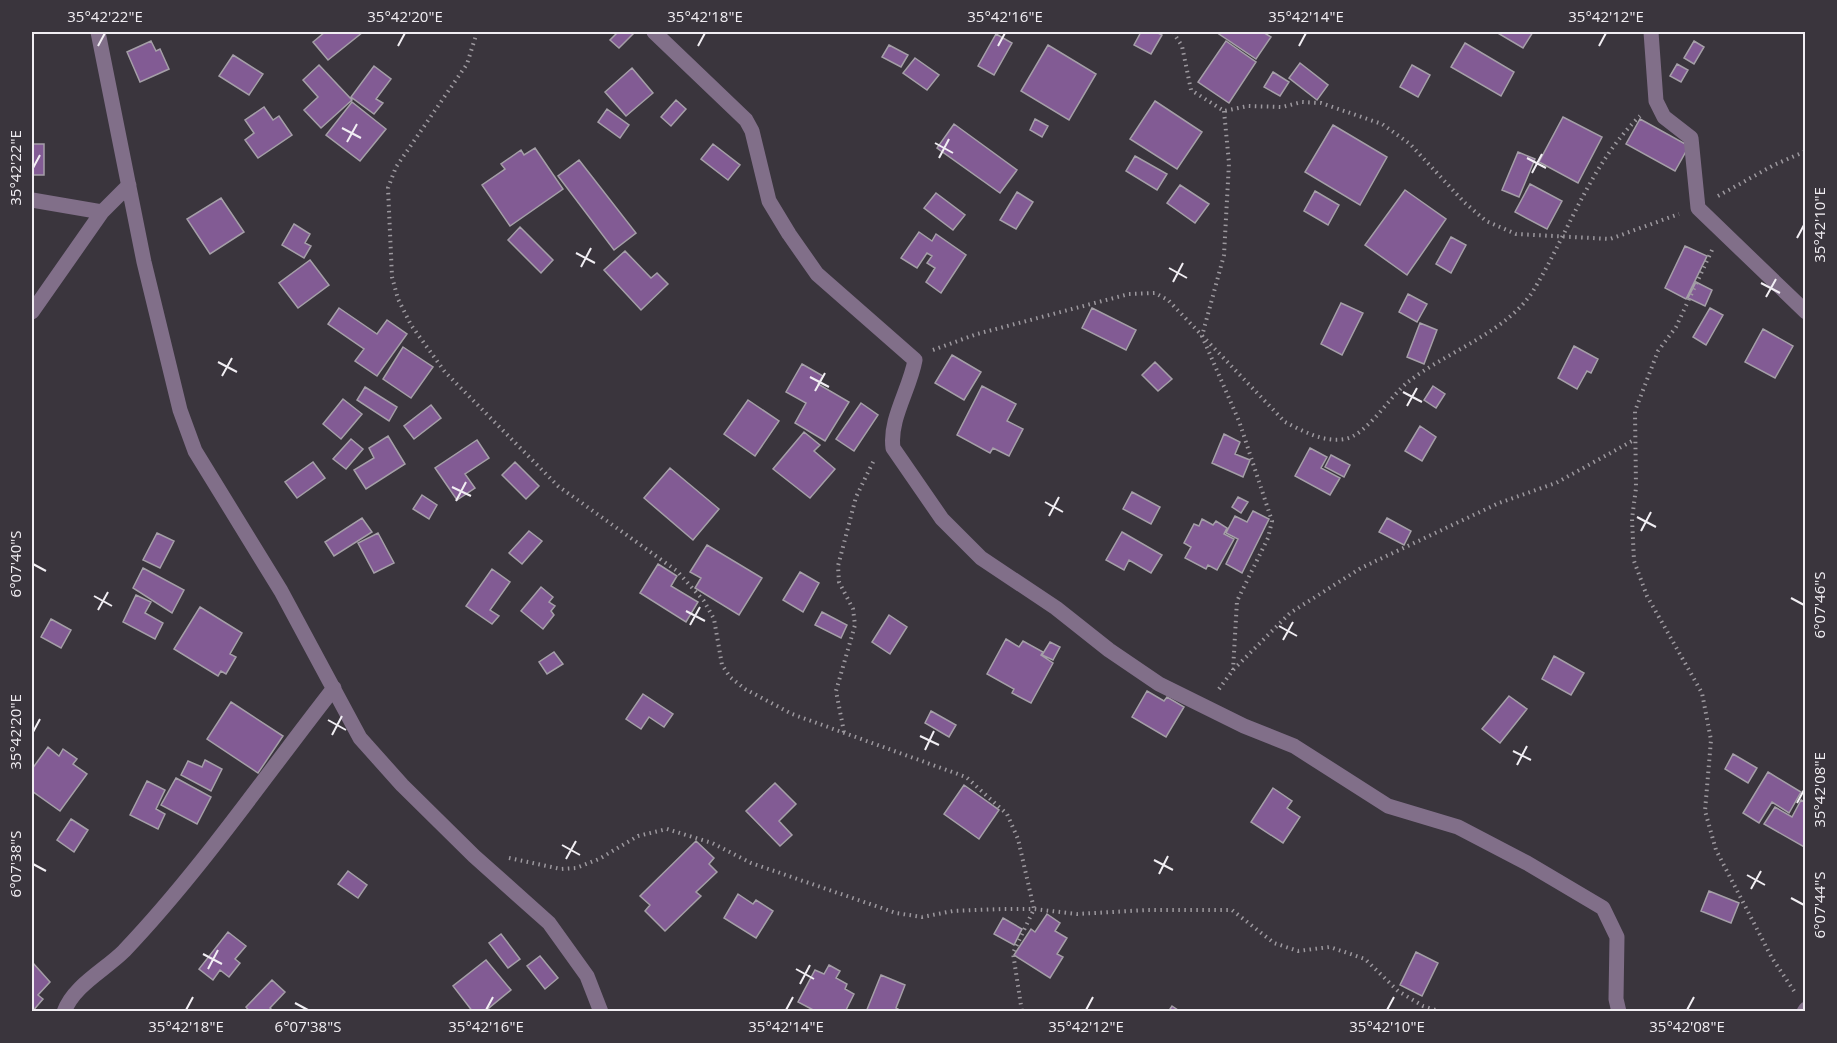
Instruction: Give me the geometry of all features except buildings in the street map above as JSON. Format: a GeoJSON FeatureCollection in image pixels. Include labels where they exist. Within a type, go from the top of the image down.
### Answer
{"type":"FeatureCollection","features":[{"type":"Feature","properties":{"kind":"street"},"geometry":{"type":"LineString","coordinates":[[98,32],[153,296],[180,410],[195,451],[281,591],[360,738],[402,785],[474,856],[549,923],[586,976],[602,1011]]}},
{"type":"Feature","properties":{"kind":"street"},"geometry":{"type":"LineString","coordinates":[[654,32],[746,120],[752,131],[769,201],[817,274],[915,360],[912,381],[891,434],[893,448],[942,519],[981,558],[1056,608],[1108,650],[1159,684],[1294,746],[1388,806],[1458,827],[1527,863],[1603,908],[1617,937],[1616,999],[1619,1011]]}},
{"type":"Feature","properties":{"kind":"street"},"geometry":{"type":"LineString","coordinates":[[1651,32],[1656,101],[1664,117],[1691,138],[1698,208],[1806,312]]}},
{"type":"Feature","properties":{"kind":"street"},"geometry":{"type":"LineString","coordinates":[[32,312],[102,212],[129,185]]}},
{"type":"Feature","properties":{"kind":"street"},"geometry":{"type":"LineString","coordinates":[[32,200],[102,212]]}},
{"type":"Feature","properties":{"kind":"street"},"geometry":{"type":"LineString","coordinates":[[64,1011],[73,995],[110,964],[159,914],[334,688]]}},
{"type":"Feature","properties":{"kind":"path"},"geometry":{"type":"LineString","coordinates":[[477,32],[467,64],[396,167],[388,188],[392,277],[398,299],[411,325],[446,372],[558,486],[677,571],[704,601],[714,620],[722,665],[730,677],[745,689],[792,714],[966,777],[990,796],[1007,814],[1018,839],[1034,909],[1013,953],[1022,1011]]}},
{"type":"Feature","properties":{"kind":"path"},"geometry":{"type":"LineString","coordinates":[[1173,32],[1182,46],[1191,90],[1224,111],[1248,106],[1282,107],[1302,102],[1321,103],[1382,124],[1410,144],[1464,202],[1486,220],[1516,234],[1610,239],[1698,208],[1774,165],[1806,151]]}},
{"type":"Feature","properties":{"kind":"path"},"geometry":{"type":"LineString","coordinates":[[915,360],[936,348],[977,334],[1129,294],[1155,292],[1168,300],[1285,422],[1305,433],[1326,439],[1346,439],[1365,428],[1390,398],[1409,381],[1516,311],[1532,292],[1600,168],[1629,126],[1656,101]]}},
{"type":"Feature","properties":{"kind":"path"},"geometry":{"type":"LineString","coordinates":[[1224,111],[1229,163],[1224,255],[1202,336],[1239,421],[1272,521],[1268,538],[1237,601],[1233,670]]}},
{"type":"Feature","properties":{"kind":"path"},"geometry":{"type":"LineString","coordinates":[[1722,230],[1689,295],[1676,327],[1658,351],[1635,411],[1634,561],[1647,596],[1702,693],[1711,740],[1705,811],[1716,850],[1772,958],[1805,1010]]}},
{"type":"Feature","properties":{"kind":"path"},"geometry":{"type":"LineString","coordinates":[[844,732],[836,691],[855,625],[853,609],[838,582],[838,566],[856,497],[875,457],[891,434]]}},
{"type":"Feature","properties":{"kind":"path"},"geometry":{"type":"LineString","coordinates":[[1207,707],[1233,670],[1290,613],[1361,568],[1499,503],[1556,483],[1634,440]]}},
{"type":"Feature","properties":{"kind":"path"},"geometry":{"type":"LineString","coordinates":[[474,856],[530,860],[561,868],[576,868],[599,859],[638,836],[667,830],[712,843],[751,863],[896,912],[922,917],[953,911],[1034,909],[1077,914],[1147,910],[1232,910],[1274,943],[1298,951],[1330,947],[1365,958],[1398,991],[1423,1006],[1442,1011]]}}]}
